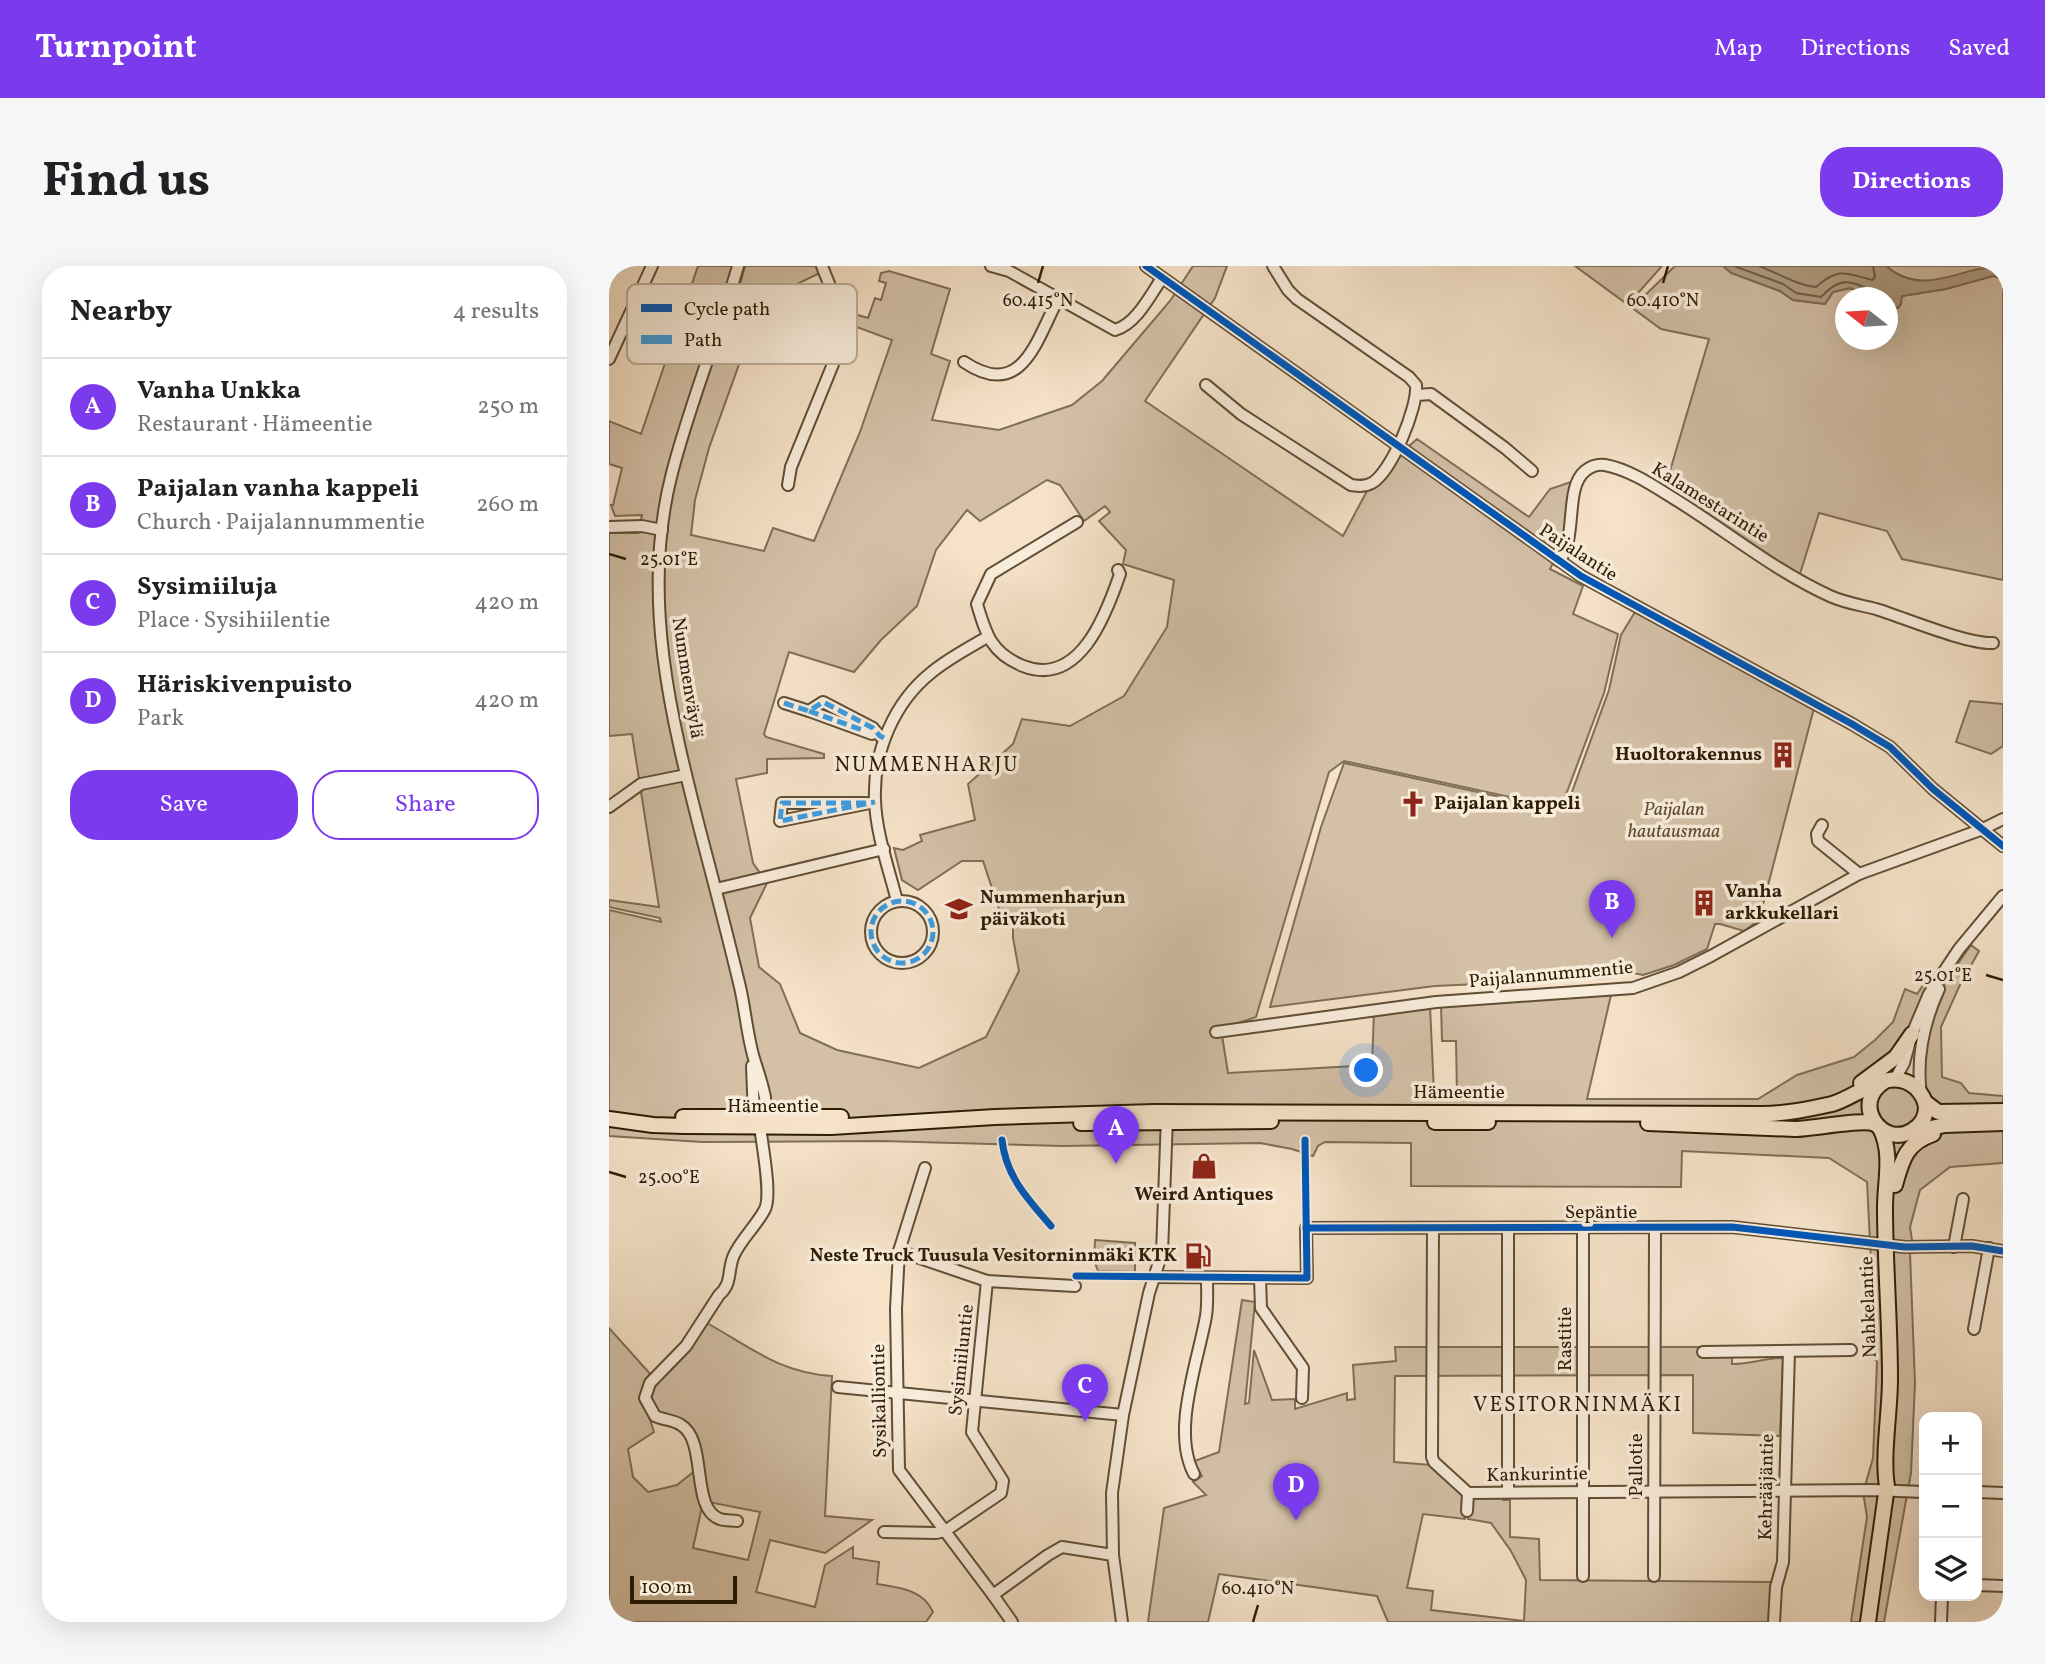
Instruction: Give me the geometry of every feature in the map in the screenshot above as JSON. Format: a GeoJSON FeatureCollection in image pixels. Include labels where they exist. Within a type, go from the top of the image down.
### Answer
{"type":"FeatureCollection","features":[{"type":"Feature","properties":{"kind":"main road"},"geometry":{"type":"LineString","coordinates":[[1821,1105],[1879,1071],[1896,1057],[1912,1034]]}},
{"type":"Feature","properties":{"kind":"main road"},"geometry":{"type":"LineString","coordinates":[[2003,1111],[1934,1111],[1911,1084],[1890,1080],[1876,1088],[1870,1102],[1870,1114],[1878,1126],[1890,1133],[1906,1134],[1957,1124],[2003,1123]]}},
{"type":"Feature","properties":{"kind":"main road","name":"Hämeentie"},"geometry":{"type":"LineString","coordinates":[[612,1119],[760,1120],[831,1127],[937,1121],[1167,1117],[1762,1114],[1791,1112],[1833,1103],[1890,1080]]}},
{"type":"Feature","properties":{"kind":"main road"},"geometry":{"type":"LineString","coordinates":[[1906,1134],[1923,1119],[1923,1099]]}},
{"type":"Feature","properties":{"kind":"main road","name":"Hämeentie"},"geometry":{"type":"LineString","coordinates":[[1167,1117],[1654,1123],[1795,1129],[1830,1127],[1861,1121],[1878,1126]]}},
{"type":"Feature","properties":{"kind":"main road"},"geometry":{"type":"LineString","coordinates":[[1895,1185],[1903,1158],[1913,1143],[1957,1124]]}},
{"type":"Feature","properties":{"kind":"main road","name":"Nahkelantie"},"geometry":{"type":"LineString","coordinates":[[1868,1622],[1892,1469],[1896,1404],[1897,1352],[1885,1207],[1887,1152],[1878,1126]]}},
{"type":"Feature","properties":{"kind":"main road","name":"Nahkelantie"},"geometry":{"type":"LineString","coordinates":[[1890,1245],[1896,1152],[1899,1141],[1906,1134]]}},
{"type":"Feature","properties":{"kind":"street"},"geometry":{"type":"LineString","coordinates":[[644,284],[652,266]]}},
{"type":"Feature","properties":{"kind":"street","name":"Nummenväylä"},"geometry":{"type":"LineString","coordinates":[[732,284],[738,266]]}},
{"type":"Feature","properties":{"kind":"street"},"geometry":{"type":"LineString","coordinates":[[822,266],[829,284]]}},
{"type":"Feature","properties":{"kind":"street"},"geometry":{"type":"LineString","coordinates":[[991,266],[1009,271],[1115,330],[1125,327],[1133,320],[1162,278]]}},
{"type":"Feature","properties":{"kind":"street","name":"Paijalantie"},"geometry":{"type":"LineString","coordinates":[[1146,266],[1559,561],[1638,609],[1880,741],[2003,846]]}},
{"type":"Feature","properties":{"kind":"street"},"geometry":{"type":"LineString","coordinates":[[1206,385],[1241,414],[1351,485],[1361,487],[1372,483],[1379,477],[1398,445],[1417,395],[1416,385],[1409,377],[1297,299],[1273,266]]}},
{"type":"Feature","properties":{"kind":"street"},"geometry":{"type":"LineString","coordinates":[[964,362],[977,371],[992,375],[1005,375],[1016,370],[1027,359],[1058,299]]}},
{"type":"Feature","properties":{"kind":"street"},"geometry":{"type":"LineString","coordinates":[[609,359],[627,320]]}},
{"type":"Feature","properties":{"kind":"street","name":"Nummenväylä"},"geometry":{"type":"LineString","coordinates":[[707,364],[672,473],[662,530],[658,580],[659,629],[686,775],[740,988],[764,1098],[760,1120],[768,1200],[735,1254],[730,1280],[725,1290],[686,1346],[650,1383],[645,1398],[655,1416],[681,1424],[689,1433],[695,1448],[705,1502],[711,1513],[719,1519],[737,1521]]}},
{"type":"Feature","properties":{"kind":"street"},"geometry":{"type":"LineString","coordinates":[[788,485],[791,467],[833,364]]}},
{"type":"Feature","properties":{"kind":"street"},"geometry":{"type":"LineString","coordinates":[[1417,395],[1431,394],[1532,471]]}},
{"type":"Feature","properties":{"kind":"street","name":"Kalamestarintie"},"geometry":{"type":"LineString","coordinates":[[1559,561],[1566,547],[1578,481],[1583,472],[1594,465],[1605,465],[1657,488],[1804,583],[1832,597],[1965,638],[1993,643]]}},
{"type":"Feature","properties":{"kind":"street"},"geometry":{"type":"LineString","coordinates":[[1077,522],[991,574],[977,604],[987,636],[1002,654],[1034,670],[1058,669],[1080,653],[1097,628],[1116,586],[1120,574],[1118,570]]}},
{"type":"Feature","properties":{"kind":"street"},"geometry":{"type":"LineString","coordinates":[[609,527],[632,526],[662,530]]}},
{"type":"Feature","properties":{"kind":"street"},"geometry":{"type":"LineString","coordinates":[[897,901],[870,802],[882,737],[904,702],[921,682],[944,663],[987,636]]}},
{"type":"Feature","properties":{"kind":"street"},"geometry":{"type":"LineString","coordinates":[[784,703],[809,711],[823,702],[873,728],[882,737]]}},
{"type":"Feature","properties":{"kind":"street"},"geometry":{"type":"LineString","coordinates":[[609,807],[641,785],[686,775]]}},
{"type":"Feature","properties":{"kind":"street"},"geometry":{"type":"LineString","coordinates":[[870,802],[825,812],[779,821],[782,803],[870,802]]}},
{"type":"Feature","properties":{"kind":"street","name":"Paijalannummentie"},"geometry":{"type":"LineString","coordinates":[[1216,1032],[1436,1002],[1633,988],[1679,972],[1711,956],[1859,874],[1983,829],[2003,819]]}},
{"type":"Feature","properties":{"kind":"street"},"geometry":{"type":"LineString","coordinates":[[1822,825],[1817,834],[1818,841],[1859,874]]}},
{"type":"Feature","properties":{"kind":"street"},"geometry":{"type":"LineString","coordinates":[[716,889],[884,849]]}},
{"type":"Feature","properties":{"kind":"street"},"geometry":{"type":"LineString","coordinates":[[1890,1080],[1904,1063],[1912,1034],[1926,1001],[1959,949],[2003,896]]}},
{"type":"Feature","properties":{"kind":"street"},"geometry":{"type":"LineString","coordinates":[[897,901],[909,901],[921,906],[929,915],[933,926],[930,946],[921,957],[911,962],[897,963],[885,958],[876,949],[871,936],[877,913],[897,901]]}},
{"type":"Feature","properties":{"kind":"street"},"geometry":{"type":"LineString","coordinates":[[1923,1099],[1918,1074],[1920,1050],[1941,979]]}},
{"type":"Feature","properties":{"kind":"street"},"geometry":{"type":"LineString","coordinates":[[1122,1622],[1113,1555],[1112,1493],[1123,1415],[1154,1277],[1162,1253],[1167,1117]]}},
{"type":"Feature","properties":{"kind":"street","name":"Sysikalliontie"},"geometry":{"type":"LineString","coordinates":[[925,1168],[899,1251],[896,1309],[899,1470],[1012,1622]]}},
{"type":"Feature","properties":{"kind":"street"},"geometry":{"type":"LineString","coordinates":[[1954,1247],[1963,1199]]}},
{"type":"Feature","properties":{"kind":"street","name":"Sepäntie"},"geometry":{"type":"LineString","coordinates":[[1260,1278],[1307,1278],[1306,1228],[1732,1227],[1890,1245],[1989,1248],[2003,1251]]}},
{"type":"Feature","properties":{"kind":"street","name":"Kankurintie"},"geometry":{"type":"LineString","coordinates":[[1433,1228],[1432,1457],[1434,1462],[1468,1493],[1784,1492],[1887,1488],[1919,1491]]}},
{"type":"Feature","properties":{"kind":"street"},"geometry":{"type":"LineString","coordinates":[[1508,1228],[1508,1492]]}},
{"type":"Feature","properties":{"kind":"street","name":"Rastitie"},"geometry":{"type":"LineString","coordinates":[[1583,1228],[1583,1576]]}},
{"type":"Feature","properties":{"kind":"street","name":"Pallotie"},"geometry":{"type":"LineString","coordinates":[[1654,1576],[1655,1229]]}},
{"type":"Feature","properties":{"kind":"street"},"geometry":{"type":"LineString","coordinates":[[1974,1329],[1989,1248]]}},
{"type":"Feature","properties":{"kind":"street"},"geometry":{"type":"LineString","coordinates":[[899,1251],[987,1281],[1075,1286]]}},
{"type":"Feature","properties":{"kind":"street"},"geometry":{"type":"LineString","coordinates":[[1154,1277],[1260,1278],[1261,1308],[1303,1368],[1302,1398]]}},
{"type":"Feature","properties":{"kind":"street"},"geometry":{"type":"LineString","coordinates":[[1194,1474],[1188,1462],[1184,1424],[1206,1312],[1207,1278]]}},
{"type":"Feature","properties":{"kind":"street","name":"Sysimiiluntie"},"geometry":{"type":"LineString","coordinates":[[945,1531],[1001,1493],[1003,1481],[972,1432],[987,1281]]}},
{"type":"Feature","properties":{"kind":"street"},"geometry":{"type":"LineString","coordinates":[[1703,1352],[1850,1350]]}},
{"type":"Feature","properties":{"kind":"street","name":"Kehrääjäntie"},"geometry":{"type":"LineString","coordinates":[[1774,1622],[1776,1587],[1783,1562],[1789,1351]]}},
{"type":"Feature","properties":{"kind":"street"},"geometry":{"type":"LineString","coordinates":[[838,1387],[1123,1415]]}},
{"type":"Feature","properties":{"kind":"street"},"geometry":{"type":"LineString","coordinates":[[1982,1492],[2003,1493]]}},
{"type":"Feature","properties":{"kind":"street"},"geometry":{"type":"LineString","coordinates":[[1467,1511],[1468,1493]]}},
{"type":"Feature","properties":{"kind":"street"},"geometry":{"type":"LineString","coordinates":[[884,1532],[936,1534],[945,1531]]}},
{"type":"Feature","properties":{"kind":"street"},"geometry":{"type":"LineString","coordinates":[[993,1595],[1062,1547],[1113,1555]]}},
{"type":"Feature","properties":{"kind":"street"},"geometry":{"type":"LineString","coordinates":[[1982,1585],[2003,1586]]}},
{"type":"Feature","properties":{"kind":"street"},"geometry":{"type":"LineString","coordinates":[[1941,1622],[1942,1601]]}},
{"type":"Feature","properties":{"kind":"green space"},"geometry":{"type":"Polygon","coordinates":[[[698,266],[733,266],[728,284],[692,284],[698,266]]]}},
{"type":"Feature","properties":{"kind":"green space"},"geometry":{"type":"Polygon","coordinates":[[[745,266],[817,266],[820,273],[797,284],[740,284],[745,266]]]}},
{"type":"Feature","properties":{"kind":"green space"},"geometry":{"type":"Polygon","coordinates":[[[1193,266],[1227,266],[1215,298],[1145,401],[1343,536],[1368,489],[1393,460],[1417,439],[1529,517],[1550,489],[1574,481],[1563,544],[1550,569],[1583,586],[1573,614],[1618,634],[1604,693],[1561,808],[1344,761],[1329,772],[1256,1017],[1221,1029],[1228,1073],[1372,1065],[1374,1012],[1430,1006],[1434,1093],[1457,1093],[1456,1041],[1442,1041],[1441,1004],[1611,995],[1587,1099],[1758,1099],[1797,1075],[1854,1057],[1893,1022],[1905,989],[1917,994],[1933,971],[1936,977],[1921,999],[1905,1037],[1879,1068],[1927,1092],[1921,1067],[1936,1003],[1945,982],[1971,945],[1979,951],[1941,1027],[1942,1077],[1961,1083],[1969,1093],[2003,1096],[2003,1163],[1950,1167],[1920,1190],[1910,1227],[1914,1253],[1910,1253],[1915,1383],[1911,1473],[1884,1622],[1851,1622],[1867,1517],[1865,1486],[1873,1458],[1877,1362],[1873,1357],[1875,1341],[1867,1182],[1829,1158],[1682,1151],[1681,1187],[1411,1186],[1411,1143],[1325,1142],[1318,1146],[1313,1156],[1260,1143],[1062,1146],[882,1141],[702,1142],[609,1136],[609,910],[661,922],[660,918],[609,907],[609,900],[659,907],[632,734],[609,736],[609,533],[638,533],[642,515],[615,516],[611,505],[622,468],[609,464],[609,421],[641,434],[665,364],[739,364],[709,448],[695,500],[691,535],[764,551],[773,528],[814,541],[860,432],[892,340],[857,327],[857,315],[868,318],[875,298],[881,300],[886,283],[879,281],[881,273],[889,271],[950,289],[931,354],[950,361],[932,420],[999,430],[1072,405],[1102,381],[1170,301],[1193,266]],[[1047,480],[980,521],[967,510],[936,550],[917,606],[881,640],[854,672],[789,652],[764,734],[766,737],[824,754],[824,758],[767,759],[767,773],[736,779],[753,863],[767,883],[750,918],[759,967],[780,984],[800,1033],[837,1050],[919,1068],[986,1037],[1019,971],[1013,923],[1003,921],[983,861],[962,861],[918,890],[902,880],[894,848],[903,850],[922,841],[920,835],[975,820],[968,784],[1013,744],[1022,719],[1070,726],[1124,696],[1167,627],[1174,580],[1123,564],[1126,550],[1099,521],[1110,512],[1105,506],[1084,521],[1060,485],[1047,480]]]}},
{"type":"Feature","properties":{"kind":"green space"},"geometry":{"type":"Polygon","coordinates":[[[1575,266],[1662,266],[1630,302],[1634,306],[1675,266],[1723,266],[1731,273],[1780,291],[1793,300],[1825,304],[1835,292],[1835,350],[1898,350],[1898,308],[1902,296],[1946,289],[1993,276],[2003,279],[2003,580],[1902,559],[1887,531],[1819,513],[1799,577],[1664,491],[1709,339],[1661,329],[1575,266]]]}},
{"type":"Feature","properties":{"kind":"green space"},"geometry":{"type":"Polygon","coordinates":[[[1886,266],[1997,266],[1925,281],[1898,274],[1886,266]]]}},
{"type":"Feature","properties":{"kind":"green space","name":"Paijalan hautausmaa"},"geometry":{"type":"Polygon","coordinates":[[[1635,612],[1814,708],[1759,920],[1744,931],[1715,924],[1707,949],[1674,965],[1643,975],[1629,972],[1607,978],[1435,986],[1270,1007],[1321,827],[1344,763],[1565,811],[1609,690],[1621,635],[1635,612]]]}},
{"type":"Feature","properties":{"kind":"green space"},"geometry":{"type":"Polygon","coordinates":[[[1970,701],[2003,704],[2003,746],[1991,754],[1956,742],[1970,701]]]}},
{"type":"Feature","properties":{"kind":"green space"},"geometry":{"type":"Polygon","coordinates":[[[1095,1240],[1135,1243],[1135,1272],[1098,1271],[1094,1260],[1095,1240]]]}},
{"type":"Feature","properties":{"kind":"green space"},"geometry":{"type":"Polygon","coordinates":[[[1242,1300],[1255,1302],[1245,1404],[1249,1403],[1254,1350],[1272,1400],[1295,1399],[1295,1409],[1347,1393],[1347,1400],[1355,1399],[1353,1365],[1396,1361],[1395,1347],[1732,1347],[1732,1364],[1783,1358],[1780,1436],[1693,1433],[1693,1375],[1395,1376],[1394,1462],[1432,1465],[1466,1495],[1465,1519],[1423,1514],[1407,1588],[1433,1591],[1431,1610],[1524,1621],[1526,1580],[1511,1551],[1491,1523],[1468,1519],[1469,1495],[1501,1495],[1503,1500],[1510,1500],[1510,1537],[1539,1539],[1540,1580],[1773,1582],[1771,1622],[1388,1622],[1377,1596],[1219,1574],[1208,1622],[1148,1622],[1164,1508],[1206,1495],[1193,1482],[1202,1476],[1192,1462],[1219,1452],[1242,1300]]]}},
{"type":"Feature","properties":{"kind":"green space"},"geometry":{"type":"Polygon","coordinates":[[[707,1323],[781,1364],[813,1374],[832,1376],[825,1516],[872,1520],[825,1553],[770,1540],[756,1592],[815,1607],[825,1565],[853,1547],[853,1558],[879,1562],[877,1584],[917,1594],[929,1604],[933,1612],[926,1622],[609,1622],[609,1328],[652,1376],[643,1398],[654,1432],[628,1449],[633,1477],[648,1492],[677,1485],[697,1469],[703,1502],[693,1548],[748,1560],[760,1512],[708,1502],[691,1431],[653,1411],[648,1397],[652,1384],[707,1323]]]}},
{"type":"Feature","properties":{"kind":"water"},"geometry":{"type":"Polygon","coordinates":[[[1723,266],[1886,266],[1914,280],[1928,281],[2002,266],[2003,279],[1993,276],[1946,289],[1902,296],[1898,308],[1898,287],[1835,287],[1835,292],[1825,304],[1793,300],[1780,291],[1731,273],[1723,266]]]}},
{"type":"Feature","properties":{"kind":"waterway"},"geometry":{"type":"LineString","coordinates":[[609,1618],[615,1622]]}},
{"type":"Feature","properties":{"kind":"marked path"},"geometry":{"type":"LineString","coordinates":[[784,703],[809,711],[823,702],[873,728],[884,738]]}},
{"type":"Feature","properties":{"kind":"marked path"},"geometry":{"type":"LineString","coordinates":[[809,711],[865,731]]}},
{"type":"Feature","properties":{"kind":"marked path"},"geometry":{"type":"LineString","coordinates":[[866,803],[782,803],[780,821],[875,802]]}},
{"type":"Feature","properties":{"kind":"marked path"},"geometry":{"type":"LineString","coordinates":[[896,901],[908,901],[924,910],[931,920],[933,932],[931,944],[924,954],[908,963],[896,963],[885,958],[876,949],[871,938],[871,926],[876,915],[885,906],[896,901]]}},
{"type":"Feature","properties":{"kind":"cycle path"},"geometry":{"type":"LineString","coordinates":[[1146,266],[1581,576],[1890,747],[1933,789],[2003,846]]}},
{"type":"Feature","properties":{"kind":"cycle path"},"geometry":{"type":"LineString","coordinates":[[1002,1140],[1013,1176],[1026,1197],[1051,1226]]}},
{"type":"Feature","properties":{"kind":"cycle path"},"geometry":{"type":"LineString","coordinates":[[1076,1276],[1307,1278],[1305,1140]]}},
{"type":"Feature","properties":{"kind":"cycle path"},"geometry":{"type":"LineString","coordinates":[[1306,1228],[1732,1227],[1905,1247],[1972,1246],[2003,1251]]}},
{"type":"Feature","properties":{"kind":"place","name":"Huoltorakennus"},"geometry":{"type":"Point","coordinates":[1783,755]}},
{"type":"Feature","properties":{"kind":"place","name":"Paijalan kappeli"},"geometry":{"type":"Point","coordinates":[1413,804]}},
{"type":"Feature","properties":{"kind":"place","name":"Vanha arkkukellari"},"geometry":{"type":"Point","coordinates":[1704,903]}},
{"type":"Feature","properties":{"kind":"place","name":"Nummenharjun päiväkoti"},"geometry":{"type":"Point","coordinates":[959,909]}},
{"type":"Feature","properties":{"kind":"place","name":"Paijalan vanha kappeli"},"geometry":{"type":"Point","coordinates":[1612,938]}},
{"type":"Feature","properties":{"kind":"place","name":"Vanha Unkka"},"geometry":{"type":"Point","coordinates":[1116,1164]}},
{"type":"Feature","properties":{"kind":"place","name":"Weird Antiques"},"geometry":{"type":"Point","coordinates":[1204,1166]}},
{"type":"Feature","properties":{"kind":"place","name":"Neste Truck Tuusula Vesitorninmäki KTK"},"geometry":{"type":"Point","coordinates":[1198,1256]}},
{"type":"Feature","properties":{"kind":"place","name":"Sysimiiluja"},"geometry":{"type":"Point","coordinates":[1085,1422]}},
{"type":"Feature","properties":{"kind":"place","name":"Häriskivenpuisto"},"geometry":{"type":"Point","coordinates":[1296,1521]}},
{"type":"Feature","properties":{"kind":"district","name":"NUMMENHARJU"},"geometry":{"type":"Point","coordinates":[927,765]}},
{"type":"Feature","properties":{"kind":"district","name":"VESITORNINMÄKI"},"geometry":{"type":"Point","coordinates":[1578,1405]}}]}
